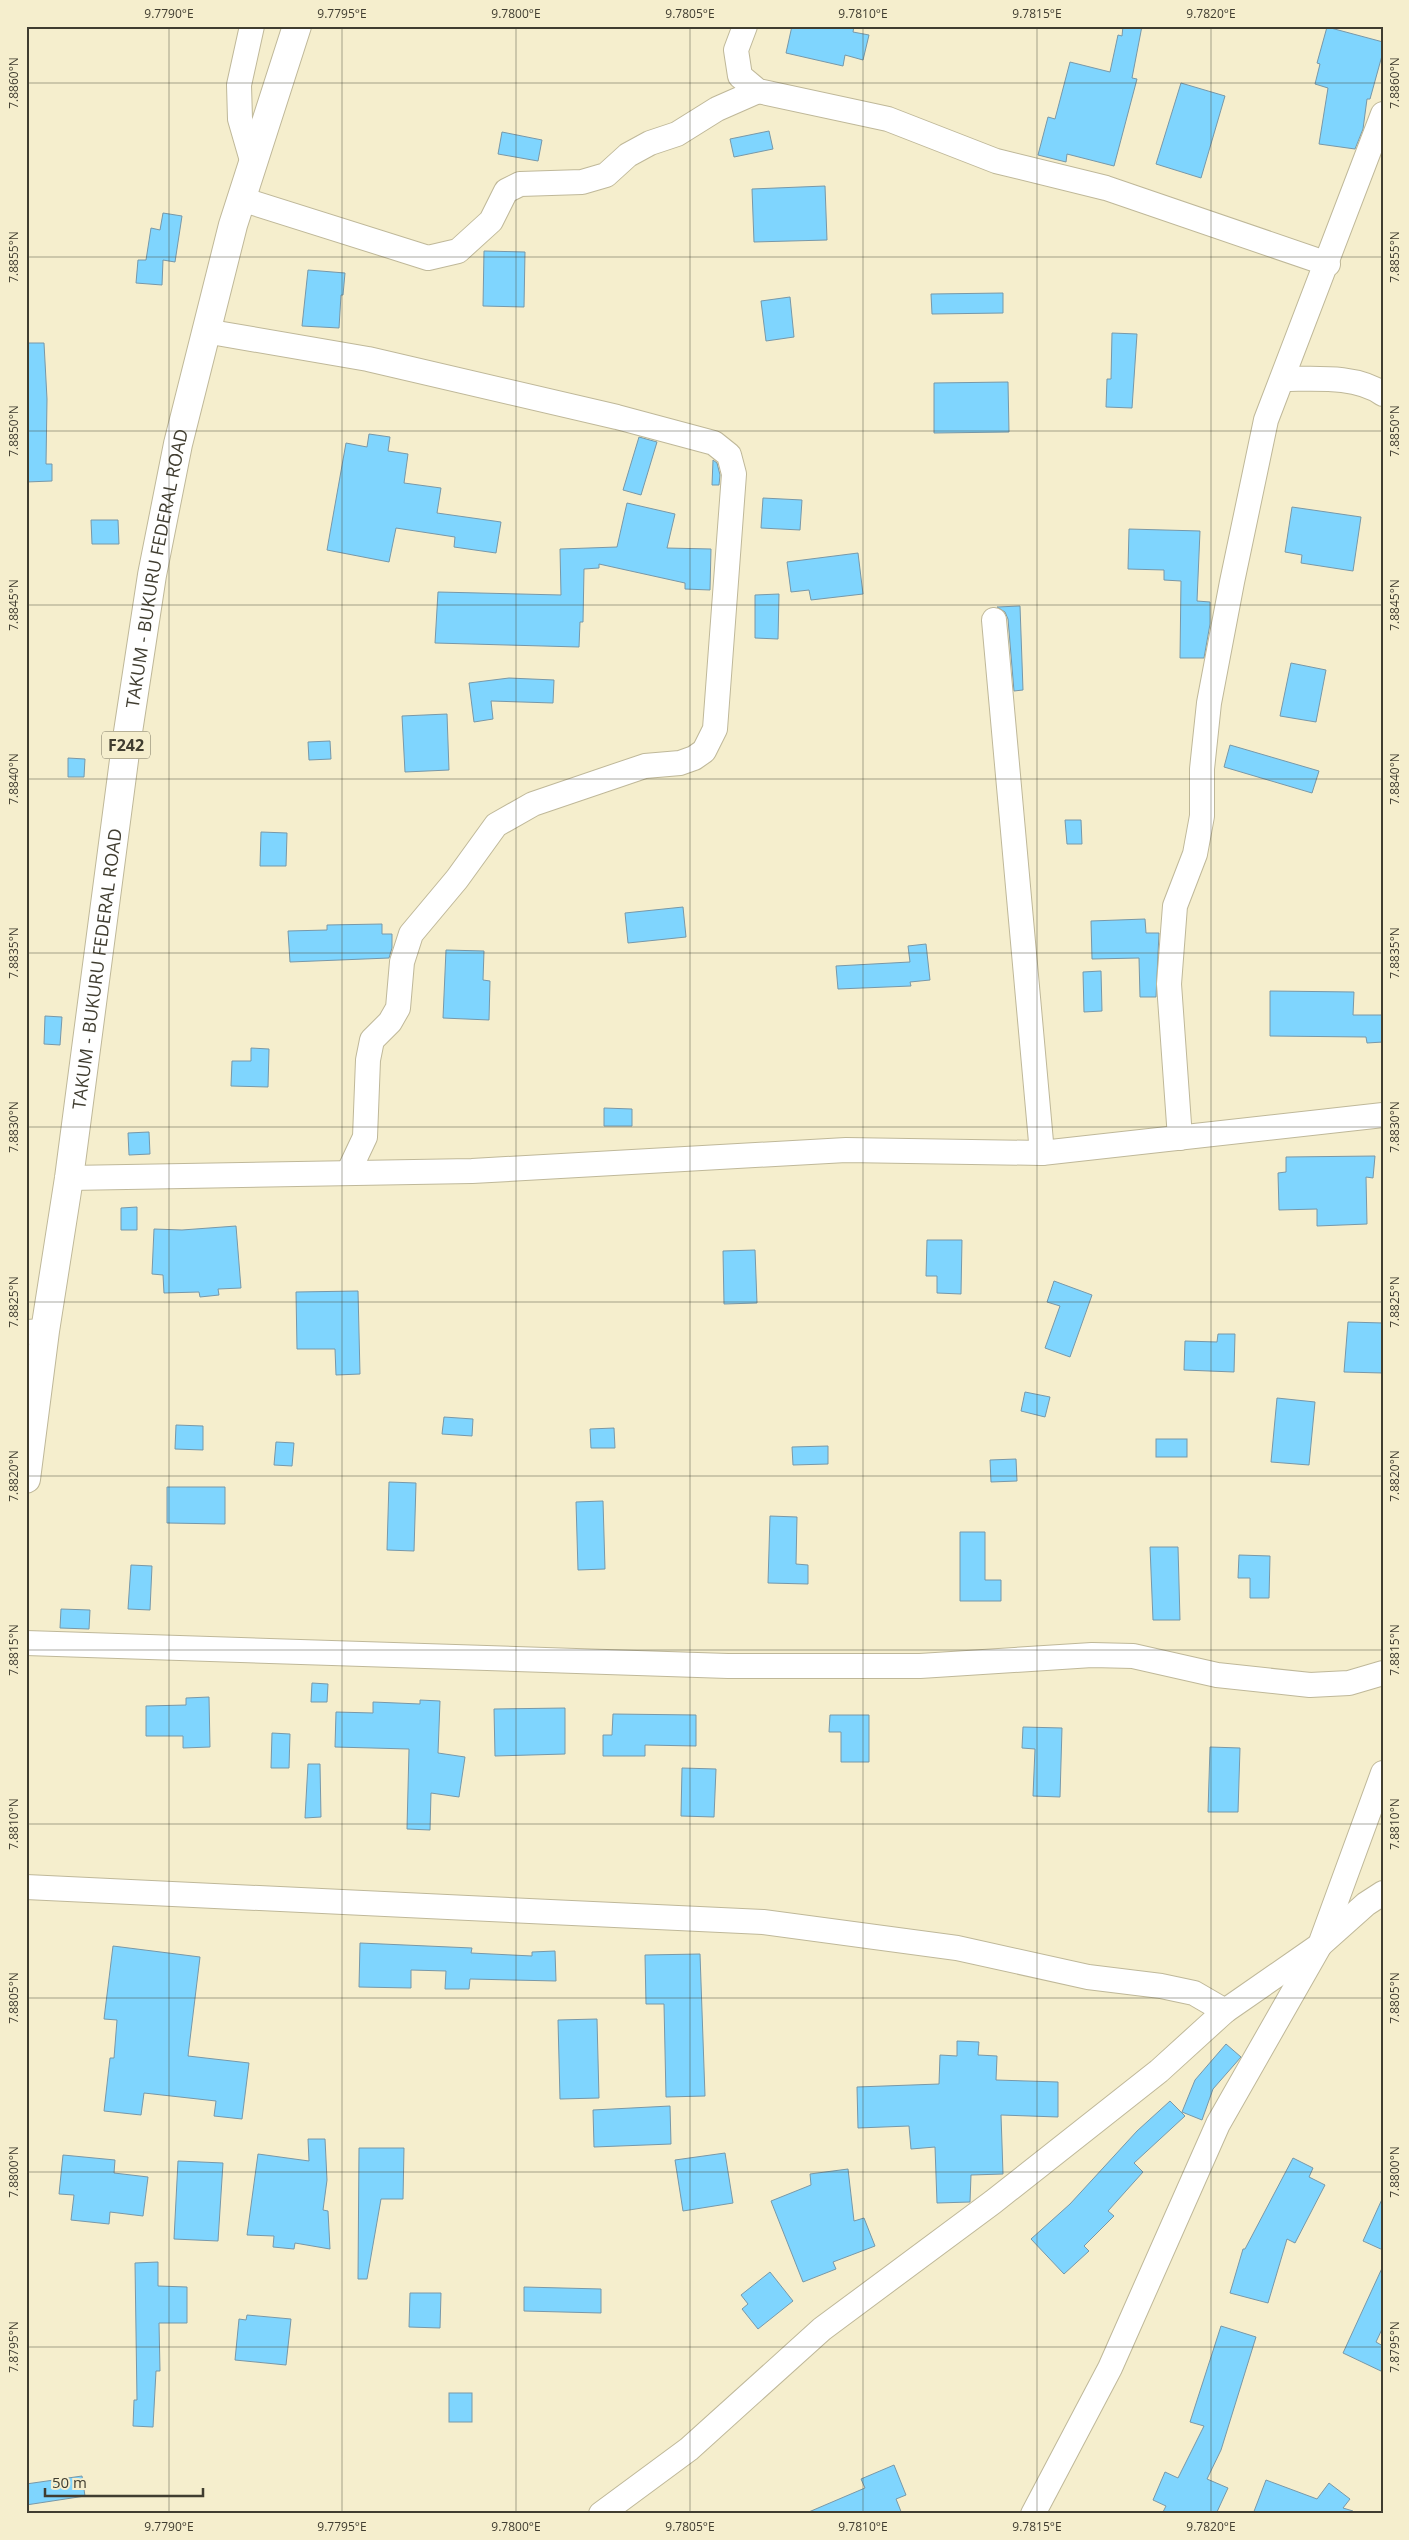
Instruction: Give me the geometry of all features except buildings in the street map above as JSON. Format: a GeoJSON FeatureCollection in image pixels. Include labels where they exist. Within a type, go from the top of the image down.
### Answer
{"type":"FeatureCollection","features":[{"type":"Feature","properties":{"kind":"main road","name":"TAKUM - BUKURU FEDERAL ROAD"},"geometry":{"type":"LineString","coordinates":[[26,1479],[36,1332],[69,1178],[126,745],[152,575],[178,444],[205,331],[241,199],[298,26]]}},
{"type":"Feature","properties":{"kind":"street"},"geometry":{"type":"LineString","coordinates":[[252,26],[239,85],[239,102],[240,119],[253,164]]}},
{"type":"Feature","properties":{"kind":"street"},"geometry":{"type":"LineString","coordinates":[[745,26],[736,50],[740,76],[758,91],[888,119],[996,161],[1106,188],[1328,264]]}},
{"type":"Feature","properties":{"kind":"street"},"geometry":{"type":"LineString","coordinates":[[241,199],[428,258],[458,252],[491,222],[506,191],[520,184],[582,182],[606,175],[628,155],[650,143],[677,134],[717,109],[758,91]]}},
{"type":"Feature","properties":{"kind":"street"},"geometry":{"type":"LineString","coordinates":[[1180,1138],[1169,984],[1174,906],[1195,854],[1202,816],[1202,769],[1209,703],[1266,420],[1284,379],[1328,264],[1383,114]]}},
{"type":"Feature","properties":{"kind":"street"},"geometry":{"type":"LineString","coordinates":[[205,331],[368,359],[618,417],[714,443],[729,455],[734,474],[715,729],[710,744],[694,758],[680,763],[645,766],[533,804],[496,825],[457,879],[412,934],[402,962],[398,1008],[390,1022],[372,1040],[368,1060],[365,1137],[348,1174]]}},
{"type":"Feature","properties":{"kind":"street"},"geometry":{"type":"LineString","coordinates":[[1284,379],[1329,379],[1359,384],[1383,394]]}},
{"type":"Feature","properties":{"kind":"street"},"geometry":{"type":"LineString","coordinates":[[994,620],[1042,1153]]}},
{"type":"Feature","properties":{"kind":"street"},"geometry":{"type":"LineString","coordinates":[[69,1178],[472,1171],[846,1150],[1042,1153],[1383,1115]]}},
{"type":"Feature","properties":{"kind":"street"},"geometry":{"type":"LineString","coordinates":[[26,1643],[728,1666],[920,1666],[1092,1655],[1132,1656],[1217,1675],[1310,1685],[1349,1683],[1383,1673]]}},
{"type":"Feature","properties":{"kind":"street"},"geometry":{"type":"LineString","coordinates":[[1033,2514],[1110,2368],[1218,2124],[1320,1945],[1383,1774]]}},
{"type":"Feature","properties":{"kind":"street"},"geometry":{"type":"LineString","coordinates":[[26,1887],[763,1922],[957,1948],[1088,1977],[1161,1986],[1194,1994],[1225,2011]]}},
{"type":"Feature","properties":{"kind":"street"},"geometry":{"type":"LineString","coordinates":[[601,2514],[689,2449],[822,2329],[1000,2196],[1159,2071],[1225,2011],[1320,1945],[1366,1904],[1383,1893]]}}]}
